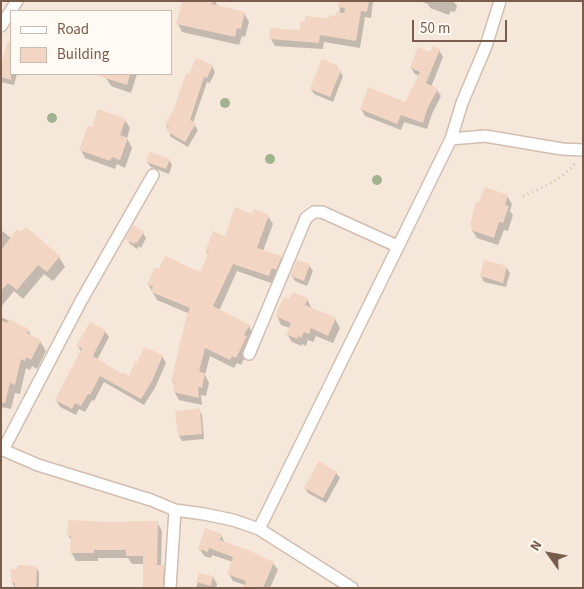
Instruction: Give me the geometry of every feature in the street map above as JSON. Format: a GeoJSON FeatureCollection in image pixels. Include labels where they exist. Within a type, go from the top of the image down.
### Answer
{"type":"FeatureCollection","features":[{"type":"Feature","properties":{"kind":"street"},"geometry":{"type":"LineString","coordinates":[[259,529],[451,139],[462,103],[486,46],[500,1]]}},
{"type":"Feature","properties":{"kind":"street"},"geometry":{"type":"LineString","coordinates":[[1,26],[10,12]]}},
{"type":"Feature","properties":{"kind":"street"},"geometry":{"type":"LineString","coordinates":[[451,139],[485,136],[562,149],[583,150]]}},
{"type":"Feature","properties":{"kind":"street"},"geometry":{"type":"LineString","coordinates":[[153,175],[81,301],[2,449],[38,465],[151,500],[175,510],[233,520],[259,529],[352,588]]}},
{"type":"Feature","properties":{"kind":"street"},"geometry":{"type":"LineString","coordinates":[[249,354],[306,218],[314,212],[322,212],[397,246]]}},
{"type":"Feature","properties":{"kind":"street"},"geometry":{"type":"LineString","coordinates":[[170,588],[175,510]]}},
{"type":"Feature","properties":{"kind":"path"},"geometry":{"type":"LineString","coordinates":[[523,196],[540,190],[571,169],[583,154]]}},
{"type":"Feature","properties":{"kind":"shaded area"},"geometry":{"type":"Polygon","coordinates":[[[1,1],[583,1],[583,588],[1,588],[1,1]]]}},
{"type":"Feature","properties":{"kind":"building"},"geometry":{"type":"Polygon","coordinates":[[[182,1],[213,1],[212,4],[245,12],[241,29],[237,28],[235,37],[176,24],[182,1]]]}},
{"type":"Feature","properties":{"kind":"building"},"geometry":{"type":"Polygon","coordinates":[[[339,1],[369,1],[367,12],[361,11],[356,41],[320,35],[319,43],[269,39],[270,28],[300,30],[301,21],[305,21],[305,16],[329,18],[329,15],[335,16],[336,12],[344,13],[345,8],[338,7],[339,1]]]}},
{"type":"Feature","properties":{"kind":"building"},"geometry":{"type":"Polygon","coordinates":[[[7,42],[10,42],[11,80],[1,77],[1,67],[7,42]]]}},
{"type":"Feature","properties":{"kind":"building"},"geometry":{"type":"Polygon","coordinates":[[[433,46],[440,49],[426,83],[438,89],[428,107],[423,123],[401,115],[397,124],[360,109],[368,87],[405,102],[420,72],[410,68],[418,47],[430,52],[433,46]]]}},
{"type":"Feature","properties":{"kind":"building"},"geometry":{"type":"Polygon","coordinates":[[[196,58],[213,65],[207,78],[204,77],[190,120],[196,123],[185,142],[166,131],[169,127],[165,124],[174,109],[186,73],[189,74],[196,58]]]}},
{"type":"Feature","properties":{"kind":"building"},"geometry":{"type":"Polygon","coordinates":[[[322,59],[337,65],[336,68],[341,70],[330,97],[310,89],[322,59]]]}},
{"type":"Feature","properties":{"kind":"building"},"geometry":{"type":"Polygon","coordinates":[[[99,75],[130,75],[127,85],[99,75]]]}},
{"type":"Feature","properties":{"kind":"building"},"geometry":{"type":"Polygon","coordinates":[[[98,109],[126,119],[120,135],[128,138],[120,160],[112,157],[110,161],[79,150],[88,126],[92,127],[98,109]]]}},
{"type":"Feature","properties":{"kind":"building"},"geometry":{"type":"Polygon","coordinates":[[[150,152],[170,159],[166,169],[146,162],[150,152]]]}},
{"type":"Feature","properties":{"kind":"building"},"geometry":{"type":"Polygon","coordinates":[[[485,187],[508,195],[505,205],[509,206],[503,223],[499,222],[494,238],[471,230],[472,227],[470,226],[476,201],[479,202],[485,187]]]}},
{"type":"Feature","properties":{"kind":"building"},"geometry":{"type":"Polygon","coordinates":[[[235,207],[252,214],[254,209],[269,215],[257,248],[282,256],[276,270],[272,268],[269,276],[233,264],[213,306],[250,325],[244,335],[247,336],[236,358],[232,356],[230,360],[205,348],[199,372],[205,373],[202,388],[198,387],[199,398],[173,392],[175,383],[171,382],[190,308],[151,292],[153,287],[147,284],[155,267],[159,269],[165,256],[200,272],[209,253],[205,252],[213,231],[225,236],[235,207]]]}},
{"type":"Feature","properties":{"kind":"building"},"geometry":{"type":"Polygon","coordinates":[[[133,225],[144,232],[137,243],[135,242],[134,244],[125,239],[133,225]]]}},
{"type":"Feature","properties":{"kind":"building"},"geometry":{"type":"Polygon","coordinates":[[[26,227],[60,256],[47,272],[38,265],[17,290],[8,283],[1,291],[1,250],[17,229],[21,232],[26,227]]]}},
{"type":"Feature","properties":{"kind":"building"},"geometry":{"type":"Polygon","coordinates":[[[297,260],[310,264],[304,281],[290,276],[297,260]]]}},
{"type":"Feature","properties":{"kind":"building"},"geometry":{"type":"Polygon","coordinates":[[[484,260],[507,266],[503,283],[480,276],[484,260]]]}},
{"type":"Feature","properties":{"kind":"building"},"geometry":{"type":"Polygon","coordinates":[[[293,292],[308,298],[305,305],[336,318],[328,336],[311,328],[309,334],[304,332],[301,338],[298,336],[297,339],[286,334],[291,323],[275,316],[284,297],[289,299],[293,292]]]}},
{"type":"Feature","properties":{"kind":"building"},"geometry":{"type":"Polygon","coordinates":[[[8,319],[29,329],[27,333],[41,340],[31,360],[26,357],[25,361],[21,359],[15,385],[10,383],[5,403],[1,403],[1,320],[7,323],[8,319]]]}},
{"type":"Feature","properties":{"kind":"building"},"geometry":{"type":"Polygon","coordinates":[[[90,322],[106,330],[93,356],[122,374],[123,372],[129,376],[135,361],[137,362],[144,347],[163,355],[152,381],[141,399],[100,376],[90,395],[88,394],[81,406],[75,403],[72,409],[55,400],[82,348],[76,346],[90,322]]]}},
{"type":"Feature","properties":{"kind":"building"},"geometry":{"type":"Polygon","coordinates":[[[200,408],[202,434],[178,436],[175,411],[200,408]]]}},
{"type":"Feature","properties":{"kind":"building"},"geometry":{"type":"Polygon","coordinates":[[[319,461],[337,472],[323,498],[304,488],[319,461]]]}},
{"type":"Feature","properties":{"kind":"building"},"geometry":{"type":"Polygon","coordinates":[[[68,520],[110,522],[158,521],[157,565],[164,565],[163,588],[143,588],[143,556],[126,556],[126,550],[94,550],[94,553],[70,553],[71,536],[67,536],[68,520]]]}},
{"type":"Feature","properties":{"kind":"building"},"geometry":{"type":"Polygon","coordinates":[[[205,528],[222,534],[220,540],[274,562],[263,588],[243,588],[246,581],[227,574],[233,557],[209,548],[208,552],[198,549],[205,528]]]}},
{"type":"Feature","properties":{"kind":"building"},"geometry":{"type":"Polygon","coordinates":[[[17,565],[37,566],[36,588],[15,588],[15,583],[11,583],[11,569],[17,569],[17,565]]]}},
{"type":"Feature","properties":{"kind":"building"},"geometry":{"type":"Polygon","coordinates":[[[199,573],[213,576],[211,586],[196,582],[199,573]]]}}]}
